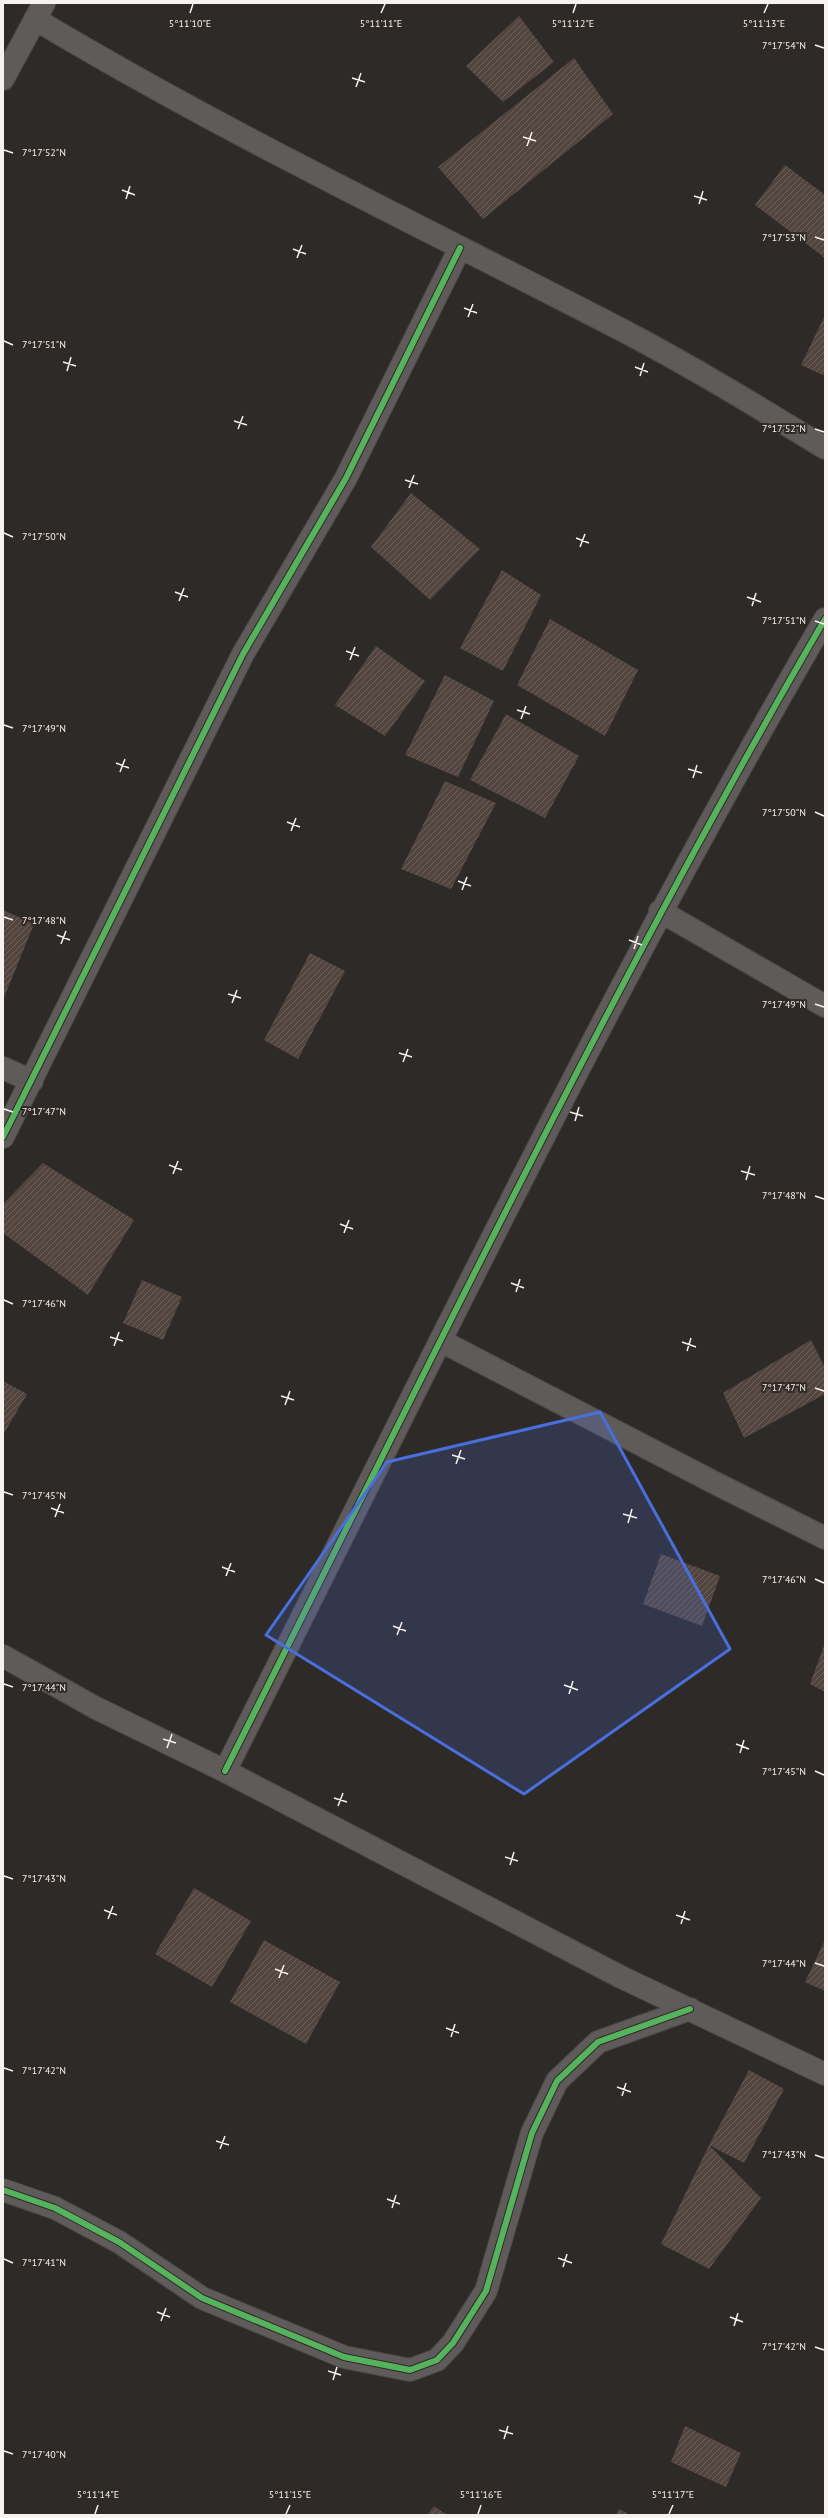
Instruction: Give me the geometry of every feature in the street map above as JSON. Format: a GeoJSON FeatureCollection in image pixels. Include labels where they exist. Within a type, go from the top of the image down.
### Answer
{"type":"FeatureCollection","features":[{"type":"Feature","properties":{"kind":"street"},"geometry":{"type":"LineString","coordinates":[[3,79],[40,11],[133,78],[460,248],[624,331],[756,406],[825,448]]}},
{"type":"Feature","properties":{"kind":"street"},"geometry":{"type":"LineString","coordinates":[[3,1137],[243,654],[346,478],[460,248]]}},
{"type":"Feature","properties":{"kind":"street"},"geometry":{"type":"LineString","coordinates":[[225,1771],[441,1341],[660,911],[739,768],[825,619]]}},
{"type":"Feature","properties":{"kind":"street"},"geometry":{"type":"LineString","coordinates":[[660,911],[825,1006]]}},
{"type":"Feature","properties":{"kind":"street"},"geometry":{"type":"LineString","coordinates":[[3,1068],[32,1081]]}},
{"type":"Feature","properties":{"kind":"street"},"geometry":{"type":"LineString","coordinates":[[441,1341],[717,1484],[825,1538]]}},
{"type":"Feature","properties":{"kind":"street"},"geometry":{"type":"LineString","coordinates":[[3,1656],[96,1708],[225,1771],[621,1977],[825,2074]]}},
{"type":"Feature","properties":{"kind":"street"},"geometry":{"type":"LineString","coordinates":[[3,2190],[55,2208],[112,2239],[202,2298],[344,2357],[410,2370],[437,2360],[453,2344],[486,2291],[532,2134],[557,2081],[598,2042],[690,2009]]}},
{"type":"Feature","properties":{"kind":"highlighted area"},"geometry":{"type":"Polygon","coordinates":[[[600,1412],[730,1649],[524,1794],[266,1635],[387,1462],[600,1412]]]}},
{"type":"Feature","properties":{"kind":"building"},"geometry":{"type":"Polygon","coordinates":[[[519,16],[554,62],[503,102],[466,66],[519,16]]]}},
{"type":"Feature","properties":{"kind":"building"},"geometry":{"type":"Polygon","coordinates":[[[574,58],[613,114],[483,219],[438,167],[574,58]]]}},
{"type":"Feature","properties":{"kind":"building"},"geometry":{"type":"Polygon","coordinates":[[[785,165],[825,195],[825,258],[755,205],[785,165]]]}},
{"type":"Feature","properties":{"kind":"building"},"geometry":{"type":"Polygon","coordinates":[[[825,315],[825,376],[801,365],[825,315]]]}},
{"type":"Feature","properties":{"kind":"building"},"geometry":{"type":"Polygon","coordinates":[[[411,493],[480,549],[430,600],[371,547],[411,493]]]}},
{"type":"Feature","properties":{"kind":"building"},"geometry":{"type":"Polygon","coordinates":[[[502,570],[541,595],[503,671],[460,648],[502,570]]]}},
{"type":"Feature","properties":{"kind":"building"},"geometry":{"type":"Polygon","coordinates":[[[550,619],[638,670],[605,736],[517,685],[550,619]]]}},
{"type":"Feature","properties":{"kind":"building"},"geometry":{"type":"Polygon","coordinates":[[[376,646],[425,681],[385,736],[335,705],[376,646]]]}},
{"type":"Feature","properties":{"kind":"building"},"geometry":{"type":"Polygon","coordinates":[[[445,675],[494,701],[458,777],[405,755],[445,675]]]}},
{"type":"Feature","properties":{"kind":"building"},"geometry":{"type":"Polygon","coordinates":[[[506,714],[579,756],[545,818],[470,780],[506,714]]]}},
{"type":"Feature","properties":{"kind":"building"},"geometry":{"type":"Polygon","coordinates":[[[445,781],[496,803],[451,889],[401,869],[445,781]]]}},
{"type":"Feature","properties":{"kind":"building"},"geometry":{"type":"Polygon","coordinates":[[[3,910],[34,924],[3,1000],[3,910]]]}},
{"type":"Feature","properties":{"kind":"building"},"geometry":{"type":"Polygon","coordinates":[[[310,953],[345,971],[298,1059],[264,1040],[310,953]]]}},
{"type":"Feature","properties":{"kind":"building"},"geometry":{"type":"Polygon","coordinates":[[[43,1163],[134,1220],[88,1295],[3,1233],[3,1204],[43,1163]]]}},
{"type":"Feature","properties":{"kind":"building"},"geometry":{"type":"Polygon","coordinates":[[[142,1280],[182,1297],[163,1340],[123,1323],[142,1280]]]}},
{"type":"Feature","properties":{"kind":"building"},"geometry":{"type":"Polygon","coordinates":[[[811,1340],[825,1368],[825,1394],[744,1438],[723,1393],[811,1340]]]}},
{"type":"Feature","properties":{"kind":"building"},"geometry":{"type":"Polygon","coordinates":[[[3,1381],[27,1394],[3,1435],[3,1381]]]}},
{"type":"Feature","properties":{"kind":"building"},"geometry":{"type":"Polygon","coordinates":[[[661,1554],[720,1576],[702,1626],[643,1604],[661,1554]]]}},
{"type":"Feature","properties":{"kind":"building"},"geometry":{"type":"Polygon","coordinates":[[[825,1643],[825,1692],[810,1684],[825,1643]]]}},
{"type":"Feature","properties":{"kind":"building"},"geometry":{"type":"Polygon","coordinates":[[[194,1888],[251,1921],[212,1987],[155,1954],[194,1888]]]}},
{"type":"Feature","properties":{"kind":"building"},"geometry":{"type":"Polygon","coordinates":[[[264,1940],[340,1982],[306,2044],[230,2002],[264,1940]]]}},
{"type":"Feature","properties":{"kind":"building"},"geometry":{"type":"Polygon","coordinates":[[[825,1940],[825,1991],[805,1982],[825,1940]]]}},
{"type":"Feature","properties":{"kind":"building"},"geometry":{"type":"Polygon","coordinates":[[[749,2070],[784,2089],[744,2163],[709,2145],[749,2070]]]}},
{"type":"Feature","properties":{"kind":"building"},"geometry":{"type":"Polygon","coordinates":[[[709,2145],[761,2198],[709,2269],[661,2244],[709,2145]]]}},
{"type":"Feature","properties":{"kind":"building"},"geometry":{"type":"Polygon","coordinates":[[[685,2426],[741,2453],[726,2487],[671,2462],[685,2426]]]}},
{"type":"Feature","properties":{"kind":"building"},"geometry":{"type":"Polygon","coordinates":[[[434,2506],[447,2515],[427,2515],[434,2506]]]}},
{"type":"Feature","properties":{"kind":"building"},"geometry":{"type":"Polygon","coordinates":[[[619,2509],[630,2515],[616,2515],[619,2509]]]}},
{"type":"Feature","properties":{"kind":"cycle path"},"geometry":{"type":"LineString","coordinates":[[3,1137],[243,654],[346,478],[460,248]]}},
{"type":"Feature","properties":{"kind":"cycle path"},"geometry":{"type":"LineString","coordinates":[[225,1771],[516,1190],[667,902],[825,619]]}},
{"type":"Feature","properties":{"kind":"cycle path"},"geometry":{"type":"LineString","coordinates":[[3,2190],[55,2208],[119,2242],[202,2298],[344,2357],[410,2370],[437,2360],[453,2343],[486,2291],[532,2133],[557,2081],[598,2042],[690,2009]]}}]}
